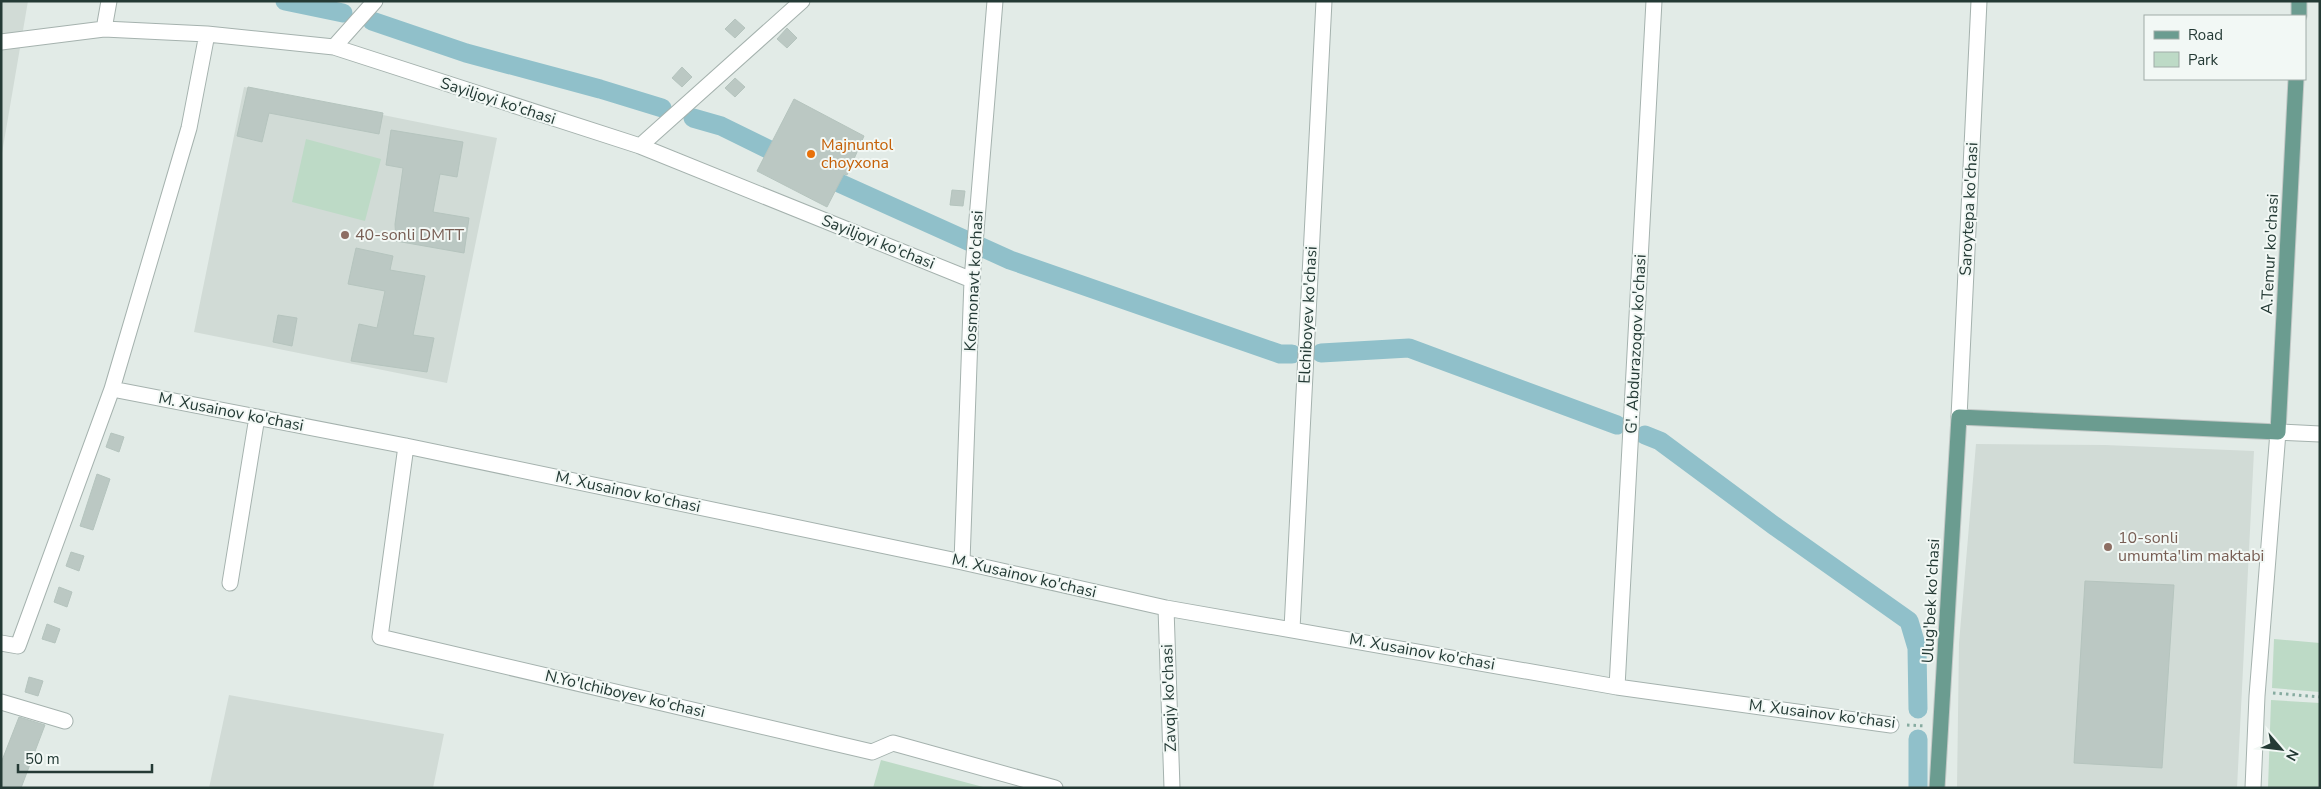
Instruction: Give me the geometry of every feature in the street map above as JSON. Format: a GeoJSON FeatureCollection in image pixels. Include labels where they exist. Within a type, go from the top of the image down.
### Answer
{"type":"FeatureCollection","features":[{"type":"Feature","properties":{"kind":"main road"},"geometry":{"type":"LineString","coordinates":[[2299,15],[2300,1]]}},
{"type":"Feature","properties":{"kind":"main road","name":"A.Temur ko'chasi"},"geometry":{"type":"LineString","coordinates":[[2278,432],[2296,80]]}},
{"type":"Feature","properties":{"kind":"main road"},"geometry":{"type":"LineString","coordinates":[[1959,417],[2278,432]]}},
{"type":"Feature","properties":{"kind":"main road","name":"Ulug'bek ko'chasi"},"geometry":{"type":"LineString","coordinates":[[1937,788],[1959,417]]}},
{"type":"Feature","properties":{"kind":"street"},"geometry":{"type":"LineString","coordinates":[[104,29],[109,1]]}},
{"type":"Feature","properties":{"kind":"street"},"geometry":{"type":"LineString","coordinates":[[334,48],[375,1]]}},
{"type":"Feature","properties":{"kind":"street"},"geometry":{"type":"LineString","coordinates":[[640,146],[802,1]]}},
{"type":"Feature","properties":{"kind":"street","name":"Kosmonavt ko'chasi"},"geometry":{"type":"LineString","coordinates":[[962,562],[972,280],[995,1]]}},
{"type":"Feature","properties":{"kind":"street","name":"Elchiboyev ko'chasi"},"geometry":{"type":"LineString","coordinates":[[1292,629],[1324,1]]}},
{"type":"Feature","properties":{"kind":"street","name":"G'. Abdurazoqov ko'chasi"},"geometry":{"type":"LineString","coordinates":[[1617,687],[1654,1]]}},
{"type":"Feature","properties":{"kind":"street","name":"Saroytepa ko'chasi"},"geometry":{"type":"LineString","coordinates":[[1959,417],[1979,1]]}},
{"type":"Feature","properties":{"kind":"street","name":"Sayiljoyi ko'chasi"},"geometry":{"type":"LineString","coordinates":[[1,42],[104,29],[207,34],[334,48],[640,146],[972,280]]}},
{"type":"Feature","properties":{"kind":"street"},"geometry":{"type":"LineString","coordinates":[[1,642],[18,646],[112,389],[189,128],[207,34]]}},
{"type":"Feature","properties":{"kind":"street","name":"M. Xusainov ko'chasi"},"geometry":{"type":"LineString","coordinates":[[112,389],[406,446],[962,562],[1166,608],[1617,687],[1891,724]]}},
{"type":"Feature","properties":{"kind":"street"},"geometry":{"type":"LineString","coordinates":[[230,583],[256,417]]}},
{"type":"Feature","properties":{"kind":"street"},"geometry":{"type":"LineString","coordinates":[[2253,788],[2257,691],[2278,432],[2320,434]]}},
{"type":"Feature","properties":{"kind":"street","name":"N.Yo'lchiboyev ko'chasi"},"geometry":{"type":"LineString","coordinates":[[406,446],[380,637],[872,752],[893,744],[1055,788]]}},
{"type":"Feature","properties":{"kind":"street","name":"Zavqiy ko'chasi"},"geometry":{"type":"LineString","coordinates":[[1166,608],[1172,788]]}},
{"type":"Feature","properties":{"kind":"street"},"geometry":{"type":"LineString","coordinates":[[1,702],[65,721]]}},
{"type":"Feature","properties":{"kind":"path"},"geometry":{"type":"LineString","coordinates":[[2257,691],[2320,697]]}},
{"type":"Feature","properties":{"kind":"path","name":"M. Xusainov ko'chasi"},"geometry":{"type":"LineString","coordinates":[[1891,724],[1942,727]]}},
{"type":"Feature","properties":{"kind":"shaded area"},"geometry":{"type":"Polygon","coordinates":[[[1,1],[28,1],[1,159],[1,1]]]}},
{"type":"Feature","properties":{"kind":"shaded area","name":"40-sonli DMTT"},"geometry":{"type":"Polygon","coordinates":[[[244,87],[497,138],[447,383],[194,332],[244,87]]]}},
{"type":"Feature","properties":{"kind":"shaded area","name":"10-sonli umumta'lim maktabi"},"geometry":{"type":"Polygon","coordinates":[[[1976,444],[2105,445],[2254,451],[2237,788],[1957,788],[1959,643],[1976,444]]]}},
{"type":"Feature","properties":{"kind":"shaded area"},"geometry":{"type":"Polygon","coordinates":[[[229,695],[444,734],[433,788],[209,788],[229,695]]]}},
{"type":"Feature","properties":{"kind":"green space"},"geometry":{"type":"Polygon","coordinates":[[[306,139],[381,159],[365,221],[292,202],[306,139]]]}},
{"type":"Feature","properties":{"kind":"green space"},"geometry":{"type":"Polygon","coordinates":[[[2274,639],[2320,643],[2320,692],[2272,688],[2274,639]]]}},
{"type":"Feature","properties":{"kind":"green space"},"geometry":{"type":"Polygon","coordinates":[[[2271,700],[2320,703],[2318,788],[2268,788],[2271,700]]]}},
{"type":"Feature","properties":{"kind":"green space"},"geometry":{"type":"Polygon","coordinates":[[[881,760],[987,788],[873,788],[881,760]]]}},
{"type":"Feature","properties":{"kind":"building"},"geometry":{"type":"Polygon","coordinates":[[[735,19],[745,28],[735,38],[725,29],[735,19]]]}},
{"type":"Feature","properties":{"kind":"building"},"geometry":{"type":"Polygon","coordinates":[[[787,28],[797,38],[787,48],[777,39],[787,28]]]}},
{"type":"Feature","properties":{"kind":"building"},"geometry":{"type":"Polygon","coordinates":[[[682,67],[692,77],[682,87],[672,78],[682,67]]]}},
{"type":"Feature","properties":{"kind":"building"},"geometry":{"type":"Polygon","coordinates":[[[735,78],[745,87],[735,97],[725,88],[735,78]]]}},
{"type":"Feature","properties":{"kind":"building"},"geometry":{"type":"Polygon","coordinates":[[[248,87],[383,113],[379,134],[269,113],[262,142],[237,136],[248,87]]]}},
{"type":"Feature","properties":{"kind":"building"},"geometry":{"type":"Polygon","coordinates":[[[794,99],[864,136],[847,175],[844,174],[827,207],[757,171],[794,99]]]}},
{"type":"Feature","properties":{"kind":"building"},"geometry":{"type":"Polygon","coordinates":[[[391,130],[463,142],[457,177],[440,174],[433,212],[469,218],[464,253],[396,241],[395,224],[403,168],[386,165],[391,130]]]}},
{"type":"Feature","properties":{"kind":"building"},"geometry":{"type":"Polygon","coordinates":[[[952,190],[965,191],[963,206],[950,205],[952,190]]]}},
{"type":"Feature","properties":{"kind":"building"},"geometry":{"type":"Polygon","coordinates":[[[356,248],[393,256],[390,270],[425,276],[413,335],[434,338],[427,372],[351,361],[359,324],[377,328],[385,291],[348,284],[356,248]]]}},
{"type":"Feature","properties":{"kind":"building"},"geometry":{"type":"Polygon","coordinates":[[[278,315],[297,318],[292,346],[273,342],[278,315]]]}},
{"type":"Feature","properties":{"kind":"building"},"geometry":{"type":"Polygon","coordinates":[[[111,433],[124,437],[119,452],[106,447],[111,433]]]}},
{"type":"Feature","properties":{"kind":"building"},"geometry":{"type":"Polygon","coordinates":[[[97,474],[110,479],[93,530],[80,526],[97,474]]]}},
{"type":"Feature","properties":{"kind":"building"},"geometry":{"type":"Polygon","coordinates":[[[71,552],[84,556],[79,571],[66,566],[71,552]]]}},
{"type":"Feature","properties":{"kind":"building"},"geometry":{"type":"Polygon","coordinates":[[[2085,581],[2174,585],[2162,768],[2074,763],[2085,581]]]}},
{"type":"Feature","properties":{"kind":"building"},"geometry":{"type":"Polygon","coordinates":[[[59,587],[72,592],[67,607],[54,602],[59,587]]]}},
{"type":"Feature","properties":{"kind":"building"},"geometry":{"type":"Polygon","coordinates":[[[47,624],[60,629],[55,643],[42,639],[47,624]]]}},
{"type":"Feature","properties":{"kind":"building"},"geometry":{"type":"Polygon","coordinates":[[[29,677],[43,681],[38,696],[25,692],[29,677]]]}},
{"type":"Feature","properties":{"kind":"building"},"geometry":{"type":"Polygon","coordinates":[[[19,717],[45,725],[21,788],[1,788],[1,763],[19,717]]]}},
{"type":"Feature","properties":{"kind":"waterway"},"geometry":{"type":"LineString","coordinates":[[285,1],[343,13]]}},
{"type":"Feature","properties":{"kind":"waterway"},"geometry":{"type":"LineString","coordinates":[[372,21],[466,53],[600,89],[662,108]]}},
{"type":"Feature","properties":{"kind":"waterway"},"geometry":{"type":"LineString","coordinates":[[693,118],[721,126],[790,160]]}},
{"type":"Feature","properties":{"kind":"waterway"},"geometry":{"type":"LineString","coordinates":[[817,173],[1010,260],[1280,354],[1292,354]]}},
{"type":"Feature","properties":{"kind":"waterway"},"geometry":{"type":"LineString","coordinates":[[1321,353],[1409,348],[1617,425]]}},
{"type":"Feature","properties":{"kind":"waterway"},"geometry":{"type":"LineString","coordinates":[[1645,435],[1660,441],[1776,527],[1909,621],[1917,648],[1918,709]]}},
{"type":"Feature","properties":{"kind":"waterway"},"geometry":{"type":"LineString","coordinates":[[1918,739],[1918,788]]}},
{"type":"Feature","properties":{"kind":"place","name":"Majnuntol choyxona"},"geometry":{"type":"Point","coordinates":[811,154]}},
{"type":"Feature","properties":{"kind":"place","name":"40-sonli DMTT"},"geometry":{"type":"Point","coordinates":[345,235]}},
{"type":"Feature","properties":{"kind":"place","name":"10-sonli umumta'lim maktabi"},"geometry":{"type":"Point","coordinates":[2108,547]}}]}
